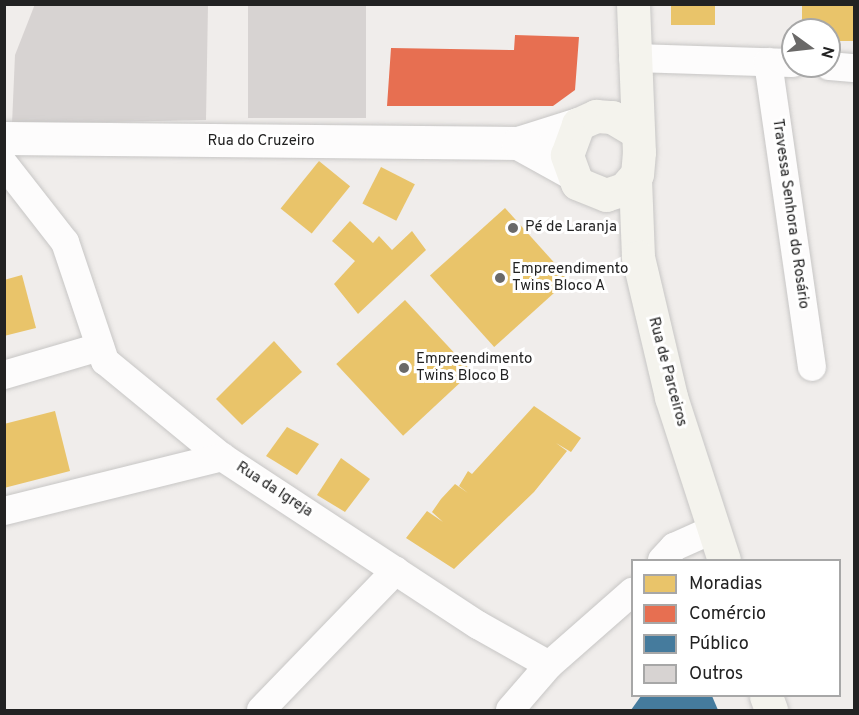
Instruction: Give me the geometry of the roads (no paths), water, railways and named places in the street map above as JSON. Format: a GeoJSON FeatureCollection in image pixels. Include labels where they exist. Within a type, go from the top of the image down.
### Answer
{"type":"FeatureCollection","features":[{"type":"Feature","properties":{"kind":"main road"},"geometry":{"type":"LineString","coordinates":[[582,183],[615,193],[635,179],[637,132],[633,4]]}},
{"type":"Feature","properties":{"kind":"main road"},"geometry":{"type":"LineString","coordinates":[[633,58],[568,145],[582,183],[638,257]]}},
{"type":"Feature","properties":{"kind":"main road"},"geometry":{"type":"LineString","coordinates":[[587,120],[612,117],[637,132]]}},
{"type":"Feature","properties":{"kind":"main road","name":"Rua de Parceiros"},"geometry":{"type":"LineString","coordinates":[[635,179],[638,257],[671,397],[723,559]]}},
{"type":"Feature","properties":{"kind":"street"},"geometry":{"type":"LineString","coordinates":[[633,58],[781,63]]}},
{"type":"Feature","properties":{"kind":"street","name":"Travessa Senhora do Rosário"},"geometry":{"type":"LineString","coordinates":[[783,78],[812,367]]}},
{"type":"Feature","properties":{"kind":"street","name":"Rua do Cruzeiro"},"geometry":{"type":"LineString","coordinates":[[4,138],[518,143],[587,120]]}},
{"type":"Feature","properties":{"kind":"street","name":"Rua do Cruzeiro"},"geometry":{"type":"LineString","coordinates":[[518,143],[582,183]]}},
{"type":"Feature","properties":{"kind":"street","name":"Rua da Igreja"},"geometry":{"type":"LineString","coordinates":[[4,164],[65,242],[105,361],[222,457],[396,570],[549,665]]}},
{"type":"Feature","properties":{"kind":"street"},"geometry":{"type":"LineString","coordinates":[[4,375],[100,347]]}},
{"type":"Feature","properties":{"kind":"street"},"geometry":{"type":"LineString","coordinates":[[4,511],[222,457]]}},
{"type":"Feature","properties":{"kind":"street"},"geometry":{"type":"LineString","coordinates":[[664,559],[674,547],[714,529]]}},
{"type":"Feature","properties":{"kind":"street"},"geometry":{"type":"LineString","coordinates":[[261,711],[396,570]]}},
{"type":"Feature","properties":{"kind":"street"},"geometry":{"type":"LineString","coordinates":[[510,711],[549,665],[631,594]]}},
{"type":"Feature","properties":{"kind":"place","name":"Pé de Laranja"},"geometry":{"type":"Point","coordinates":[513,228]}},
{"type":"Feature","properties":{"kind":"place","name":"Empreendimento Twins Bloco A"},"geometry":{"type":"Point","coordinates":[500,278]}},
{"type":"Feature","properties":{"kind":"place","name":"Empreendimento Twins Bloco B"},"geometry":{"type":"Point","coordinates":[404,368]}}]}
